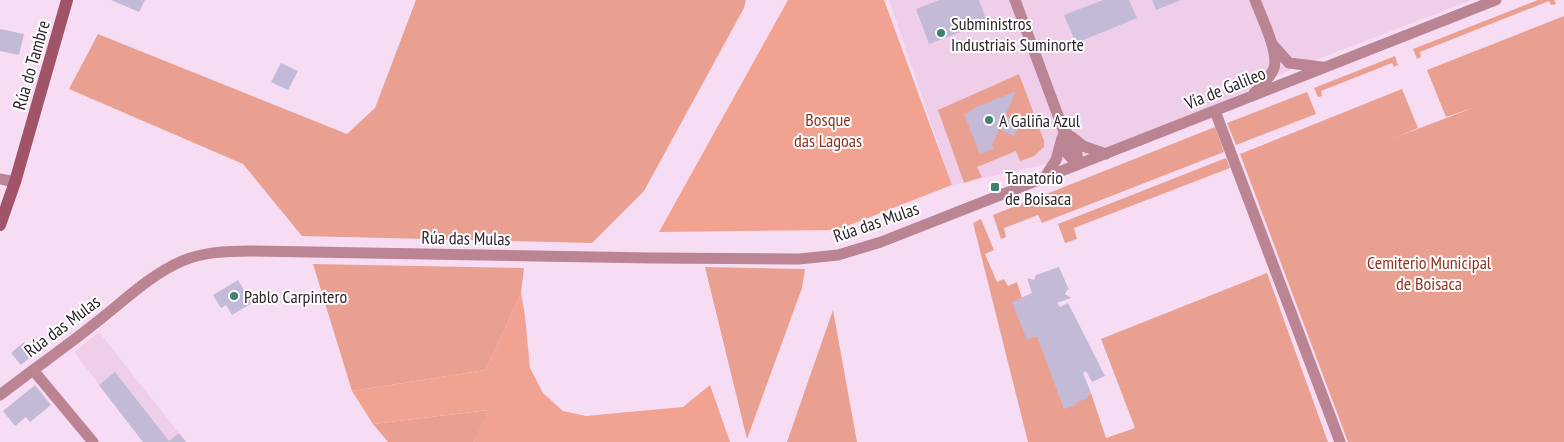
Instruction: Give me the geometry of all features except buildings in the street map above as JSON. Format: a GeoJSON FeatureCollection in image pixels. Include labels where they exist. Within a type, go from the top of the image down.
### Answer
{"type":"FeatureCollection","features":[{"type":"Feature","properties":{"kind":"main road","name":"Rúa do Tambre"},"geometry":{"type":"LineString","coordinates":[[0,225],[16,182],[68,0]]}},
{"type":"Feature","properties":{"kind":"street"},"geometry":{"type":"LineString","coordinates":[[1015,0],[1063,129],[1066,152],[1077,165]]}},
{"type":"Feature","properties":{"kind":"street"},"geometry":{"type":"LineString","coordinates":[[1255,0],[1272,44],[1276,86]]}},
{"type":"Feature","properties":{"kind":"street","name":"Vía de Galileo"},"geometry":{"type":"LineString","coordinates":[[968,208],[1496,0]]}},
{"type":"Feature","properties":{"kind":"street"},"geometry":{"type":"LineString","coordinates":[[1272,44],[1299,77]]}},
{"type":"Feature","properties":{"kind":"street"},"geometry":{"type":"LineString","coordinates":[[1252,95],[1274,69],[1283,63],[1325,67]]}},
{"type":"Feature","properties":{"kind":"street"},"geometry":{"type":"LineString","coordinates":[[1215,111],[1340,442]]}},
{"type":"Feature","properties":{"kind":"street"},"geometry":{"type":"LineString","coordinates":[[1063,129],[1083,146],[1106,154]]}},
{"type":"Feature","properties":{"kind":"street"},"geometry":{"type":"LineString","coordinates":[[1045,177],[1062,144],[1063,129]]}},
{"type":"Feature","properties":{"kind":"street"},"geometry":{"type":"LineString","coordinates":[[0,180],[16,182]]}},
{"type":"Feature","properties":{"kind":"street","name":"Rúa das Mulas"},"geometry":{"type":"LineString","coordinates":[[0,396],[157,275],[183,261],[214,253],[250,251],[554,257],[799,259],[838,255],[859,250],[968,208]]}},
{"type":"Feature","properties":{"kind":"street"},"geometry":{"type":"LineString","coordinates":[[33,370],[93,442]]}},
{"type":"Feature","properties":{"kind":"shaded area"},"geometry":{"type":"Polygon","coordinates":[[[889,0],[1472,0],[1292,69],[1129,146],[952,185],[889,0]]]}},
{"type":"Feature","properties":{"kind":"shaded area"},"geometry":{"type":"Polygon","coordinates":[[[99,332],[186,442],[143,442],[74,352],[99,332]]]}},
{"type":"Feature","properties":{"kind":"green space"},"geometry":{"type":"Polygon","coordinates":[[[416,0],[746,0],[744,8],[644,191],[592,243],[302,236],[243,164],[69,89],[98,34],[347,134],[375,108],[416,0]]]}},
{"type":"Feature","properties":{"kind":"green space","name":"Bosque das Lagoas"},"geometry":{"type":"Polygon","coordinates":[[[788,0],[884,0],[952,185],[837,230],[659,232],[788,0]]]}},
{"type":"Feature","properties":{"kind":"green space"},"geometry":{"type":"Polygon","coordinates":[[[1538,0],[1554,0],[1556,4],[1551,5],[1549,1],[1420,52],[1421,57],[1417,59],[1413,49],[1538,0]]]}},
{"type":"Feature","properties":{"kind":"green space","name":"Cemiterio Municipal de Boisaca"},"geometry":{"type":"Polygon","coordinates":[[[1564,16],[1564,442],[1348,442],[1240,154],[1402,89],[1418,128],[1394,138],[1475,107],[1446,117],[1427,70],[1564,16]]]}},
{"type":"Feature","properties":{"kind":"green space"},"geometry":{"type":"Polygon","coordinates":[[[1395,56],[1398,65],[1394,67],[1392,63],[1321,91],[1322,96],[1318,97],[1314,88],[1395,56]]]}},
{"type":"Feature","properties":{"kind":"green space"},"geometry":{"type":"Polygon","coordinates":[[[1019,74],[1044,141],[1044,147],[1034,156],[1020,161],[1016,151],[977,167],[982,177],[964,183],[938,110],[1019,74]]]}},
{"type":"Feature","properties":{"kind":"green space"},"geometry":{"type":"Polygon","coordinates":[[[1307,92],[1316,114],[1236,145],[1227,123],[1307,92]]]}},
{"type":"Feature","properties":{"kind":"green space"},"geometry":{"type":"Polygon","coordinates":[[[1215,127],[1224,152],[1042,223],[1038,215],[1004,228],[1006,237],[1001,239],[993,215],[1215,127]]]}},
{"type":"Feature","properties":{"kind":"green space"},"geometry":{"type":"Polygon","coordinates":[[[1226,158],[1230,168],[1074,228],[1077,239],[1065,243],[1058,224],[1226,158]]]}},
{"type":"Feature","properties":{"kind":"green space"},"geometry":{"type":"Polygon","coordinates":[[[981,219],[994,250],[985,254],[997,282],[1004,279],[1008,286],[1017,282],[1022,298],[1013,302],[1027,339],[1037,336],[1076,405],[1075,403],[1091,393],[1106,438],[1135,428],[1101,339],[1267,273],[1328,442],[1028,442],[973,223],[981,219]]]}},
{"type":"Feature","properties":{"kind":"green space"},"geometry":{"type":"Polygon","coordinates":[[[313,264],[524,268],[521,293],[486,370],[352,391],[313,264]]]}},
{"type":"Feature","properties":{"kind":"green space"},"geometry":{"type":"Polygon","coordinates":[[[705,267],[805,269],[802,288],[747,439],[705,267]]]}},
{"type":"Feature","properties":{"kind":"green space"},"geometry":{"type":"Polygon","coordinates":[[[521,293],[530,368],[543,393],[563,411],[586,416],[683,407],[710,385],[730,442],[474,442],[488,410],[373,424],[352,391],[486,370],[521,293]]]}},
{"type":"Feature","properties":{"kind":"green space"},"geometry":{"type":"Polygon","coordinates":[[[833,310],[857,442],[787,442],[833,310]]]}},
{"type":"Feature","properties":{"kind":"green space"},"geometry":{"type":"Polygon","coordinates":[[[489,410],[474,442],[388,442],[373,424],[489,410]]]}},
{"type":"Feature","properties":{"kind":"place","name":"Subministros Industriais Suminorte"},"geometry":{"type":"Point","coordinates":[941,33]}},
{"type":"Feature","properties":{"kind":"place","name":"A Galiña Azul"},"geometry":{"type":"Point","coordinates":[989,120]}},
{"type":"Feature","properties":{"kind":"place","name":"Tanatorio de Boisaca"},"geometry":{"type":"Point","coordinates":[995,187]}},
{"type":"Feature","properties":{"kind":"place","name":"Pablo Carpintero"},"geometry":{"type":"Point","coordinates":[234,296]}}]}
